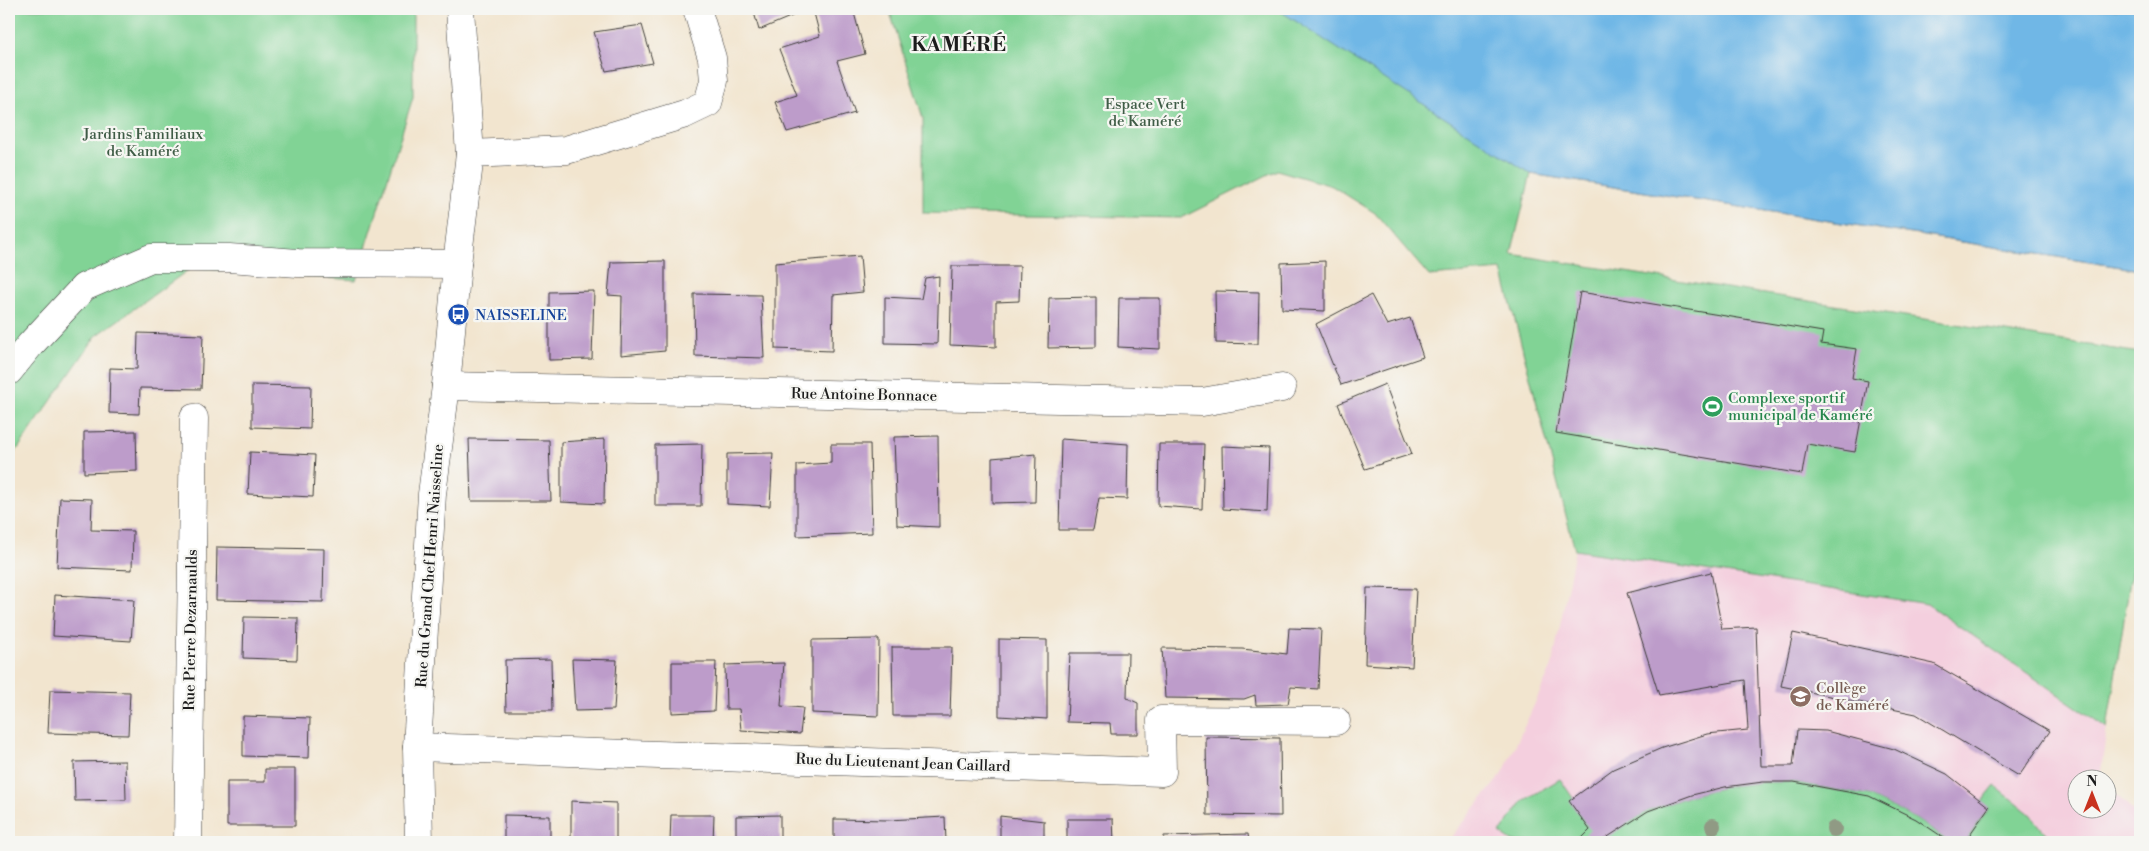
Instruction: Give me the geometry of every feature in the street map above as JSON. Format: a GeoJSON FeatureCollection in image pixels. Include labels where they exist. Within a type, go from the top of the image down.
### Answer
{"type":"FeatureCollection","features":[{"type":"Feature","properties":{"kind":"street","name":"Rue du Grand Chef Henri Naisseline"},"geometry":{"type":"LineString","coordinates":[[419,842],[417,747],[432,494],[446,386],[457,264],[470,154],[460,9]]}},
{"type":"Feature","properties":{"kind":"street"},"geometry":{"type":"LineString","coordinates":[[470,154],[566,150],[685,114],[708,103],[714,82],[712,58],[698,9]]}},
{"type":"Feature","properties":{"kind":"street"},"geometry":{"type":"LineString","coordinates":[[9,371],[30,345],[84,287],[151,258],[229,258],[298,263],[457,264]]}},
{"type":"Feature","properties":{"kind":"street","name":"Rue Antoine Bonnace"},"geometry":{"type":"LineString","coordinates":[[446,386],[1202,402],[1282,388]]}},
{"type":"Feature","properties":{"kind":"street","name":"Rue Pierre Dezarnaulds"},"geometry":{"type":"LineString","coordinates":[[188,842],[194,418]]}},
{"type":"Feature","properties":{"kind":"street","name":"Rue du Lieutenant Jean Caillard"},"geometry":{"type":"LineString","coordinates":[[417,747],[1162,772],[1161,720],[1336,721]]}},
{"type":"Feature","properties":{"kind":"shaded area","name":"Collège de Kaméré"},"geometry":{"type":"Polygon","coordinates":[[[1575,550],[1927,604],[2107,728],[2101,768],[2066,768],[2066,818],[2116,818],[2116,795],[2140,816],[2140,842],[1447,842],[1503,773],[1552,666],[1575,550]]]}},
{"type":"Feature","properties":{"kind":"green space","name":"Jardins Familiaux de Kaméré"},"geometry":{"type":"Polygon","coordinates":[[[9,9],[413,9],[413,97],[356,280],[191,268],[96,336],[10,460],[9,471],[9,9]]]}},
{"type":"Feature","properties":{"kind":"green space","name":"Espace Vert de Kaméré"},"geometry":{"type":"Polygon","coordinates":[[[889,9],[2140,9],[2140,270],[1531,174],[1511,254],[2140,353],[2140,517],[2107,728],[1927,604],[1575,550],[1502,270],[1429,276],[1375,213],[1332,186],[1277,170],[1181,218],[923,213],[923,118],[889,9]]]}},
{"type":"Feature","properties":{"kind":"green space"},"geometry":{"type":"Polygon","coordinates":[[[1560,779],[1605,837],[1648,811],[1692,795],[1725,787],[1763,782],[1794,782],[1869,796],[1916,819],[1950,842],[1513,842],[1500,833],[1523,801],[1560,779]]]}},
{"type":"Feature","properties":{"kind":"green space"},"geometry":{"type":"Polygon","coordinates":[[[1995,786],[2030,814],[2053,842],[1965,842],[1989,808],[1982,802],[1995,786]]]}},
{"type":"Feature","properties":{"kind":"water"},"geometry":{"type":"Polygon","coordinates":[[[1277,9],[2140,9],[2140,270],[1531,174],[1277,9]]]}},
{"type":"Feature","properties":{"kind":"building"},"geometry":{"type":"Polygon","coordinates":[[[753,9],[809,9],[759,30],[753,9]]]}},
{"type":"Feature","properties":{"kind":"building"},"geometry":{"type":"Polygon","coordinates":[[[813,9],[853,9],[865,54],[837,61],[855,113],[787,132],[775,102],[797,95],[779,49],[820,36],[813,9]]]}},
{"type":"Feature","properties":{"kind":"building"},"geometry":{"type":"Polygon","coordinates":[[[642,25],[653,63],[606,71],[594,32],[642,25]]]}},
{"type":"Feature","properties":{"kind":"building"},"geometry":{"type":"Polygon","coordinates":[[[860,256],[863,292],[833,295],[832,351],[775,349],[775,263],[860,256]]]}},
{"type":"Feature","properties":{"kind":"building"},"geometry":{"type":"Polygon","coordinates":[[[665,261],[665,351],[621,355],[622,296],[608,295],[611,262],[665,261]]]}},
{"type":"Feature","properties":{"kind":"building"},"geometry":{"type":"Polygon","coordinates":[[[1325,261],[1325,311],[1282,309],[1281,263],[1325,261]]]}},
{"type":"Feature","properties":{"kind":"building"},"geometry":{"type":"Polygon","coordinates":[[[952,266],[1020,266],[1019,301],[996,302],[996,347],[950,345],[952,266]]]}},
{"type":"Feature","properties":{"kind":"building"},"geometry":{"type":"Polygon","coordinates":[[[939,276],[937,344],[885,343],[885,297],[921,299],[925,278],[939,276]]]}},
{"type":"Feature","properties":{"kind":"building"},"geometry":{"type":"Polygon","coordinates":[[[594,291],[592,359],[549,360],[549,292],[594,291]]]}},
{"type":"Feature","properties":{"kind":"building"},"geometry":{"type":"Polygon","coordinates":[[[1215,291],[1259,292],[1258,344],[1216,343],[1215,291]]]}},
{"type":"Feature","properties":{"kind":"building","name":"Complexe sportif municipal de Kaméré"},"geometry":{"type":"Polygon","coordinates":[[[1580,292],[1823,332],[1821,344],[1857,349],[1852,378],[1868,381],[1855,452],[1807,444],[1802,474],[1556,433],[1580,292]]]}},
{"type":"Feature","properties":{"kind":"building"},"geometry":{"type":"Polygon","coordinates":[[[694,294],[761,295],[764,358],[695,356],[694,294]]]}},
{"type":"Feature","properties":{"kind":"building"},"geometry":{"type":"Polygon","coordinates":[[[1371,295],[1387,325],[1410,318],[1423,357],[1341,385],[1316,324],[1371,295]]]}},
{"type":"Feature","properties":{"kind":"building"},"geometry":{"type":"Polygon","coordinates":[[[1096,297],[1096,347],[1048,348],[1049,298],[1096,297]]]}},
{"type":"Feature","properties":{"kind":"building"},"geometry":{"type":"Polygon","coordinates":[[[1119,298],[1160,298],[1160,349],[1118,347],[1119,298]]]}},
{"type":"Feature","properties":{"kind":"building"},"geometry":{"type":"Polygon","coordinates":[[[138,333],[203,335],[201,389],[140,388],[139,414],[109,413],[110,368],[137,369],[138,333]]]}},
{"type":"Feature","properties":{"kind":"building"},"geometry":{"type":"Polygon","coordinates":[[[1385,384],[1412,454],[1365,469],[1338,404],[1385,384]]]}},
{"type":"Feature","properties":{"kind":"building"},"geometry":{"type":"Polygon","coordinates":[[[252,385],[311,386],[310,429],[252,427],[252,385]]]}},
{"type":"Feature","properties":{"kind":"building"},"geometry":{"type":"Polygon","coordinates":[[[136,431],[137,471],[84,473],[84,432],[136,431]]]}},
{"type":"Feature","properties":{"kind":"building"},"geometry":{"type":"Polygon","coordinates":[[[938,436],[939,527],[897,525],[894,437],[938,436]]]}},
{"type":"Feature","properties":{"kind":"building"},"geometry":{"type":"Polygon","coordinates":[[[469,439],[549,440],[551,501],[471,501],[469,439]]]}},
{"type":"Feature","properties":{"kind":"building"},"geometry":{"type":"Polygon","coordinates":[[[605,439],[604,504],[561,502],[561,442],[605,439]]]}},
{"type":"Feature","properties":{"kind":"building"},"geometry":{"type":"Polygon","coordinates":[[[1061,439],[1128,444],[1127,499],[1099,498],[1093,530],[1059,530],[1061,439]]]}},
{"type":"Feature","properties":{"kind":"building"},"geometry":{"type":"Polygon","coordinates":[[[702,444],[701,506],[655,506],[655,445],[702,444]]]}},
{"type":"Feature","properties":{"kind":"building"},"geometry":{"type":"Polygon","coordinates":[[[831,444],[870,444],[872,533],[797,536],[797,465],[831,463],[831,444]]]}},
{"type":"Feature","properties":{"kind":"building"},"geometry":{"type":"Polygon","coordinates":[[[1159,444],[1204,444],[1202,509],[1158,506],[1159,444]]]}},
{"type":"Feature","properties":{"kind":"building"},"geometry":{"type":"Polygon","coordinates":[[[1222,446],[1269,448],[1267,512],[1223,509],[1222,446]]]}},
{"type":"Feature","properties":{"kind":"building"},"geometry":{"type":"Polygon","coordinates":[[[250,452],[315,455],[313,497],[248,494],[250,452]]]}},
{"type":"Feature","properties":{"kind":"building"},"geometry":{"type":"Polygon","coordinates":[[[773,453],[770,506],[727,504],[727,454],[773,453]]]}},
{"type":"Feature","properties":{"kind":"building"},"geometry":{"type":"Polygon","coordinates":[[[1036,454],[1035,502],[992,503],[992,458],[1036,454]]]}},
{"type":"Feature","properties":{"kind":"building"},"geometry":{"type":"Polygon","coordinates":[[[60,498],[92,499],[91,530],[133,531],[132,570],[57,567],[60,498]]]}},
{"type":"Feature","properties":{"kind":"building"},"geometry":{"type":"Polygon","coordinates":[[[217,547],[324,549],[323,602],[216,600],[217,547]]]}},
{"type":"Feature","properties":{"kind":"building"},"geometry":{"type":"Polygon","coordinates":[[[1711,572],[1722,629],[1756,627],[1761,766],[1793,766],[1797,730],[1826,731],[1894,749],[1947,774],[1989,807],[1968,837],[1974,842],[1950,842],[1916,819],[1869,796],[1794,782],[1763,782],[1725,787],[1692,795],[1648,811],[1600,842],[1578,842],[1590,830],[1569,801],[1613,769],[1662,748],[1707,734],[1748,730],[1745,680],[1659,695],[1627,593],[1711,572]]]}},
{"type":"Feature","properties":{"kind":"building"},"geometry":{"type":"Polygon","coordinates":[[[1367,588],[1416,589],[1412,667],[1365,664],[1367,588]]]}},
{"type":"Feature","properties":{"kind":"building"},"geometry":{"type":"Polygon","coordinates":[[[55,595],[134,600],[131,641],[53,636],[55,595]]]}},
{"type":"Feature","properties":{"kind":"building"},"geometry":{"type":"Polygon","coordinates":[[[244,617],[298,618],[297,660],[243,658],[244,617]]]}},
{"type":"Feature","properties":{"kind":"building"},"geometry":{"type":"Polygon","coordinates":[[[1289,628],[1321,629],[1318,689],[1291,687],[1288,704],[1256,705],[1255,695],[1244,699],[1165,698],[1162,648],[1242,649],[1287,654],[1289,628]]]}},
{"type":"Feature","properties":{"kind":"building"},"geometry":{"type":"Polygon","coordinates":[[[1793,633],[1934,664],[2050,731],[2019,776],[1916,714],[1781,686],[1793,633]]]}},
{"type":"Feature","properties":{"kind":"building"},"geometry":{"type":"Polygon","coordinates":[[[879,639],[878,716],[812,713],[812,640],[879,639]]]}},
{"type":"Feature","properties":{"kind":"building"},"geometry":{"type":"Polygon","coordinates":[[[999,639],[1047,640],[1047,719],[999,716],[999,639]]]}},
{"type":"Feature","properties":{"kind":"building"},"geometry":{"type":"Polygon","coordinates":[[[892,647],[952,647],[950,716],[893,716],[892,647]]]}},
{"type":"Feature","properties":{"kind":"building"},"geometry":{"type":"Polygon","coordinates":[[[1070,653],[1128,653],[1127,698],[1138,703],[1138,734],[1111,734],[1110,723],[1067,722],[1070,653]]]}},
{"type":"Feature","properties":{"kind":"building"},"geometry":{"type":"Polygon","coordinates":[[[551,659],[552,711],[506,711],[505,660],[551,659]]]}},
{"type":"Feature","properties":{"kind":"building"},"geometry":{"type":"Polygon","coordinates":[[[572,659],[617,660],[614,710],[575,711],[572,659]]]}},
{"type":"Feature","properties":{"kind":"building"},"geometry":{"type":"Polygon","coordinates":[[[672,662],[716,662],[714,711],[672,713],[672,662]]]}},
{"type":"Feature","properties":{"kind":"building"},"geometry":{"type":"Polygon","coordinates":[[[784,663],[781,706],[803,708],[800,734],[741,730],[739,709],[726,709],[725,665],[784,663]]]}},
{"type":"Feature","properties":{"kind":"building"},"geometry":{"type":"Polygon","coordinates":[[[50,690],[130,692],[128,735],[48,733],[50,690]]]}},
{"type":"Feature","properties":{"kind":"building"},"geometry":{"type":"Polygon","coordinates":[[[243,716],[310,718],[309,758],[243,756],[243,716]]]}},
{"type":"Feature","properties":{"kind":"building"},"geometry":{"type":"Polygon","coordinates":[[[1206,737],[1280,738],[1281,816],[1207,815],[1206,737]]]}},
{"type":"Feature","properties":{"kind":"building"},"geometry":{"type":"Polygon","coordinates":[[[125,761],[126,800],[75,801],[74,762],[125,761]]]}},
{"type":"Feature","properties":{"kind":"building"},"geometry":{"type":"Polygon","coordinates":[[[265,769],[295,769],[295,826],[227,826],[227,782],[265,782],[265,769]]]}},
{"type":"Feature","properties":{"kind":"building"},"geometry":{"type":"Polygon","coordinates":[[[571,801],[616,803],[616,842],[571,842],[571,801]]]}},
{"type":"Feature","properties":{"kind":"building"},"geometry":{"type":"Polygon","coordinates":[[[504,815],[550,816],[550,842],[504,842],[504,815]]]}},
{"type":"Feature","properties":{"kind":"building"},"geometry":{"type":"Polygon","coordinates":[[[671,815],[714,815],[713,842],[670,842],[671,815]]]}},
{"type":"Feature","properties":{"kind":"building"},"geometry":{"type":"Polygon","coordinates":[[[780,815],[780,842],[736,842],[736,816],[780,815]]]}},
{"type":"Feature","properties":{"kind":"building"},"geometry":{"type":"Polygon","coordinates":[[[1000,816],[1044,821],[1044,842],[1000,842],[1000,816]]]}},
{"type":"Feature","properties":{"kind":"building"},"geometry":{"type":"Polygon","coordinates":[[[945,817],[946,842],[834,842],[834,819],[888,820],[945,817]]]}},
{"type":"Feature","properties":{"kind":"building"},"geometry":{"type":"Polygon","coordinates":[[[1067,819],[1113,819],[1114,842],[1067,842],[1067,819]]]}},
{"type":"Feature","properties":{"kind":"building"},"geometry":{"type":"Polygon","coordinates":[[[1248,834],[1249,842],[1164,842],[1164,836],[1248,834]]]}},
{"type":"Feature","properties":{"kind":"place","name":"NAISSELINE"},"geometry":{"type":"Point","coordinates":[459,315]}},
{"type":"Feature","properties":{"kind":"place","name":"Complexe sportif municipal de Kaméré"},"geometry":{"type":"Point","coordinates":[1712,407]}},
{"type":"Feature","properties":{"kind":"place","name":"Collège de Kaméré"},"geometry":{"type":"Point","coordinates":[1800,697]}},
{"type":"Feature","properties":{"kind":"district","name":"KAMÉRÉ"},"geometry":{"type":"Point","coordinates":[959,45]}}]}
